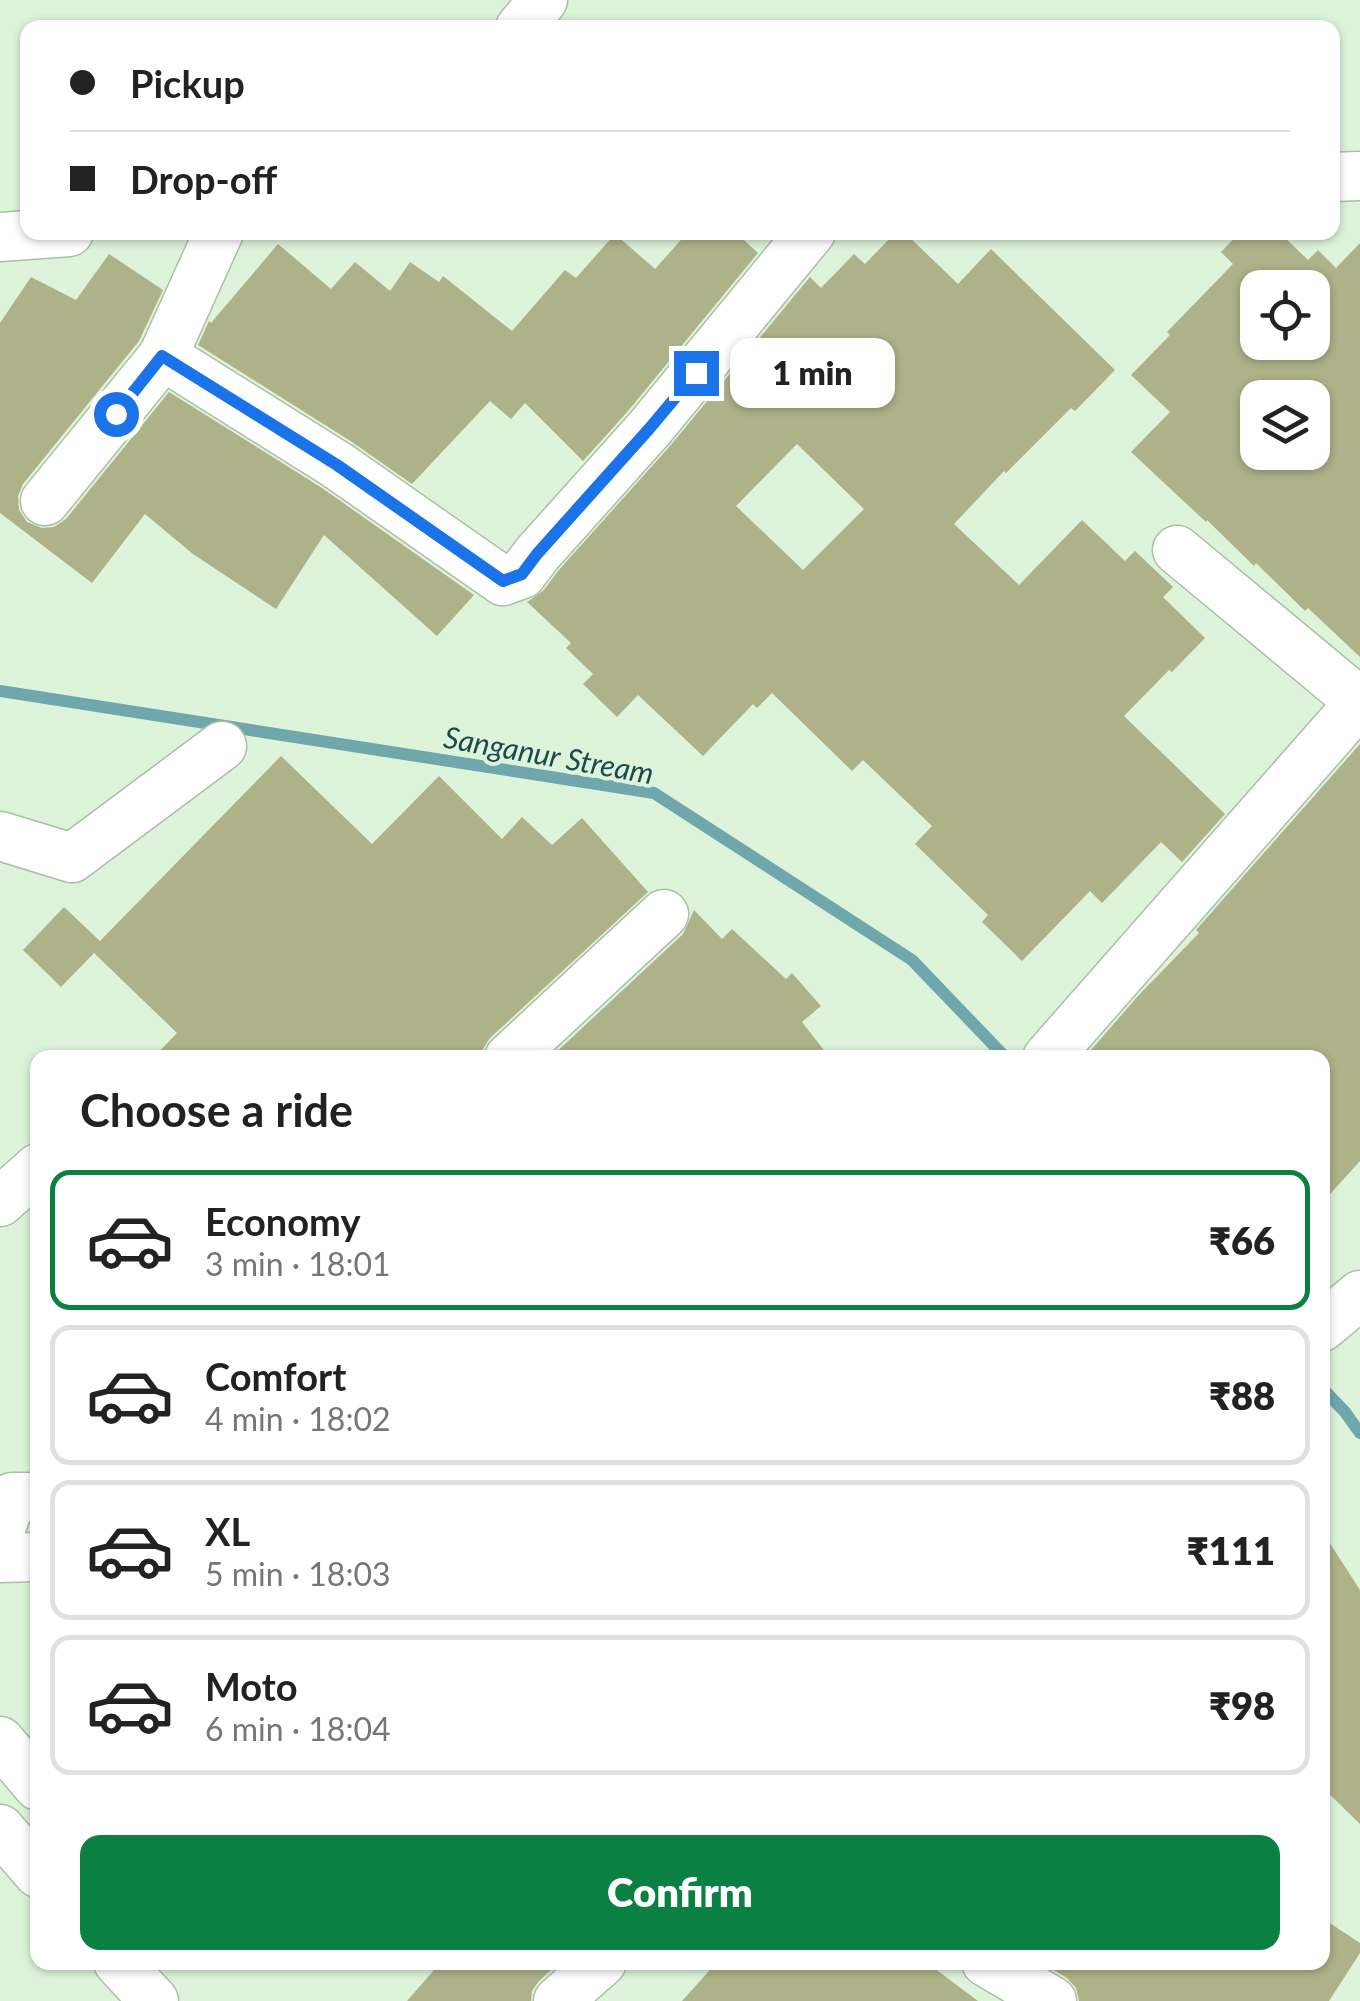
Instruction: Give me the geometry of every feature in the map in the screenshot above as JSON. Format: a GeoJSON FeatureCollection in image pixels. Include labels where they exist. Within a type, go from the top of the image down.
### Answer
{"type":"FeatureCollection","features":[{"type":"Feature","properties":{"kind":"street"},"geometry":{"type":"LineString","coordinates":[[526,20],[542,0]]}},
{"type":"Feature","properties":{"kind":"street"},"geometry":{"type":"LineString","coordinates":[[46,500],[162,356],[215,240]]}},
{"type":"Feature","properties":{"kind":"street"},"geometry":{"type":"LineString","coordinates":[[162,356],[337,465],[503,581],[522,574],[649,429],[804,240]]}},
{"type":"Feature","properties":{"kind":"street"},"geometry":{"type":"LineString","coordinates":[[1054,1050],[1360,702],[1178,550]]}},
{"type":"Feature","properties":{"kind":"street"},"geometry":{"type":"LineString","coordinates":[[0,836],[72,858],[222,746]]}},
{"type":"Feature","properties":{"kind":"street"},"geometry":{"type":"LineString","coordinates":[[518,1050],[664,914]]}},
{"type":"Feature","properties":{"kind":"street"},"geometry":{"type":"LineString","coordinates":[[0,1202],[30,1175]]}},
{"type":"Feature","properties":{"kind":"street"},"geometry":{"type":"LineString","coordinates":[[0,1530],[12,1497],[30,1498]]}},
{"type":"Feature","properties":{"kind":"street"},"geometry":{"type":"LineString","coordinates":[[0,1558],[30,1557]]}},
{"type":"Feature","properties":{"kind":"street"},"geometry":{"type":"LineString","coordinates":[[0,1741],[30,1777]]}},
{"type":"Feature","properties":{"kind":"street"},"geometry":{"type":"LineString","coordinates":[[0,1829],[30,1864]]}},
{"type":"Feature","properties":{"kind":"street"},"geometry":{"type":"LineString","coordinates":[[125,1970],[154,2001]]}},
{"type":"Feature","properties":{"kind":"street"},"geometry":{"type":"LineString","coordinates":[[558,2001],[593,1970]]}},
{"type":"Feature","properties":{"kind":"street"},"geometry":{"type":"LineString","coordinates":[[1000,1970],[1052,2001]]}},
{"type":"Feature","properties":{"kind":"building"},"geometry":{"type":"Polygon","coordinates":[[[610,240],[622,240],[655,269],[681,240],[744,240],[758,253],[583,461],[525,403],[511,419],[490,401],[412,484],[198,345],[209,321],[278,244],[331,289],[355,262],[390,291],[410,262],[439,282],[443,276],[512,331],[565,270],[576,278],[610,240]]]}},
{"type":"Feature","properties":{"kind":"building"},"geometry":{"type":"Polygon","coordinates":[[[888,240],[912,240],[958,284],[991,249],[1115,370],[1075,411],[1071,408],[1004,471],[954,524],[1019,585],[1082,520],[1125,561],[1135,551],[1173,587],[1163,597],[1205,638],[1124,716],[1225,814],[1182,862],[1161,842],[1102,903],[1090,891],[1022,961],[982,922],[988,915],[915,844],[932,826],[863,760],[852,771],[772,693],[757,708],[753,704],[703,756],[638,695],[617,717],[583,684],[593,674],[566,648],[571,643],[527,602],[544,590],[670,446],[810,277],[821,288],[854,254],[865,264],[888,240]],[[797,444],[736,506],[803,570],[864,509],[797,444]]]}},
{"type":"Feature","properties":{"kind":"building"},"geometry":{"type":"Polygon","coordinates":[[[1232,240],[1287,240],[1308,260],[1318,250],[1336,268],[1360,243],[1360,657],[1131,452],[1170,412],[1131,375],[1170,335],[1167,332],[1233,264],[1221,252],[1232,240]]]}},
{"type":"Feature","properties":{"kind":"building"},"geometry":{"type":"Polygon","coordinates":[[[109,254],[163,290],[139,341],[23,484],[18,496],[19,510],[27,522],[42,528],[54,527],[66,519],[169,392],[322,488],[474,595],[437,636],[324,535],[276,609],[193,554],[145,514],[92,583],[0,513],[0,323],[31,277],[76,300],[109,254]]]}},
{"type":"Feature","properties":{"kind":"building"},"geometry":{"type":"Polygon","coordinates":[[[1360,744],[1360,1161],[1330,1194],[1330,1050],[1091,1050],[1199,933],[1196,930],[1360,744]]]}},
{"type":"Feature","properties":{"kind":"building"},"geometry":{"type":"Polygon","coordinates":[[[281,756],[372,844],[439,776],[502,839],[522,817],[552,845],[582,818],[648,892],[490,1038],[483,1050],[161,1050],[177,1033],[94,953],[61,987],[23,950],[64,907],[100,941],[281,756]]]}},
{"type":"Feature","properties":{"kind":"building"},"geometry":{"type":"Polygon","coordinates":[[[694,910],[722,939],[732,929],[786,979],[792,973],[821,1006],[802,1022],[824,1050],[559,1050],[683,934],[694,910]]]}},
{"type":"Feature","properties":{"kind":"building"},"geometry":{"type":"Polygon","coordinates":[[[1330,1543],[1360,1590],[1360,1824],[1330,1795],[1330,1543]]]}},
{"type":"Feature","properties":{"kind":"building"},"geometry":{"type":"Polygon","coordinates":[[[1330,1923],[1360,1943],[1360,1953],[1329,2001],[1079,2001],[1076,1988],[1054,1970],[1330,1970],[1330,1923]]]}},
{"type":"Feature","properties":{"kind":"building"},"geometry":{"type":"Polygon","coordinates":[[[434,1970],[551,1970],[532,1991],[531,2001],[407,2001],[434,1970]]]}},
{"type":"Feature","properties":{"kind":"building"},"geometry":{"type":"Polygon","coordinates":[[[710,1970],[937,1970],[978,2001],[682,2001],[710,1970]]]}},
{"type":"Feature","properties":{"kind":"waterway","name":"Sanganur Stream"},"geometry":{"type":"LineString","coordinates":[[0,691],[654,793],[912,960],[998,1050]]}},
{"type":"Feature","properties":{"kind":"waterway","name":"Sanganur Stream"},"geometry":{"type":"LineString","coordinates":[[1330,1396],[1360,1433]]}},
{"type":"Feature","properties":{"kind":"route"},"geometry":{"type":"LineString","coordinates":[[116,414],[162,356],[337,465],[503,581],[522,574],[696,373]]}}]}
